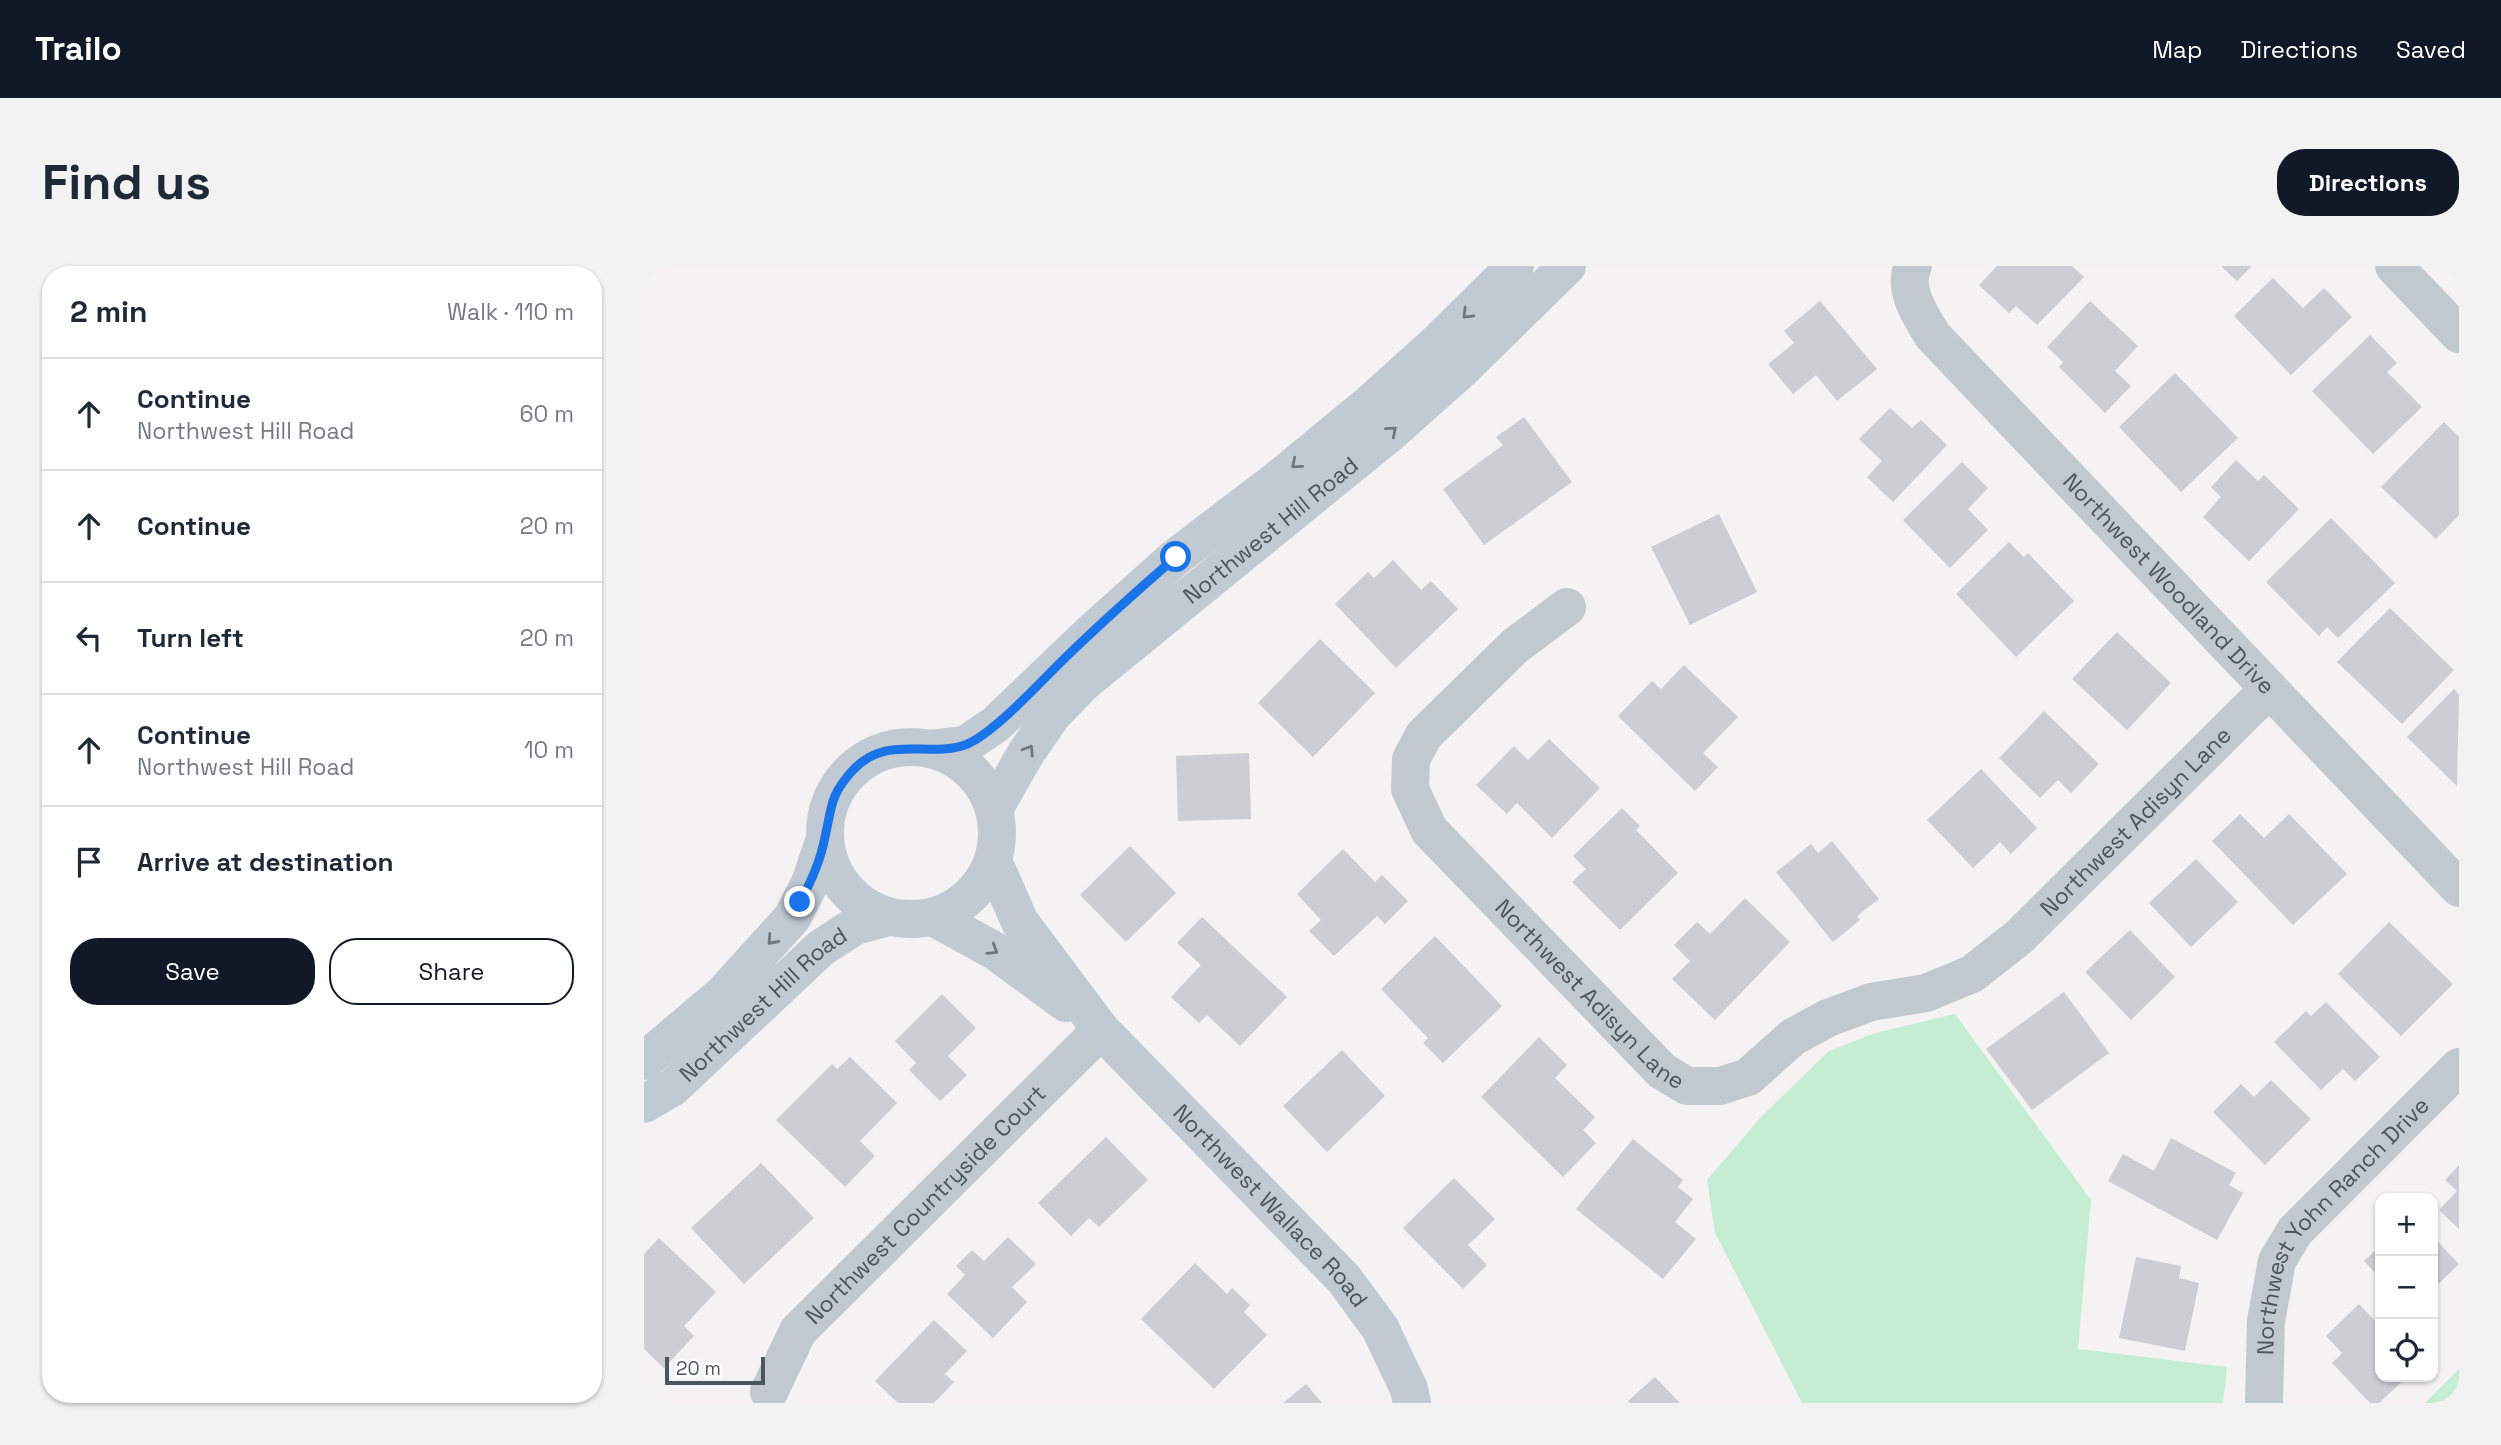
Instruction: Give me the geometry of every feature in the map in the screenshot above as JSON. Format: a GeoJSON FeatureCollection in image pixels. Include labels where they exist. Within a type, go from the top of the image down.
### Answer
{"type":"FeatureCollection","features":[{"type":"Feature","properties":{"kind":"main road","name":"Northwest Hill Road"},"geometry":{"type":"LineString","coordinates":[[930,749],[965,745],[996,724],[1176,557],[1277,480],[1367,405],[1437,343],[1516,266]]}},
{"type":"Feature","properties":{"kind":"main road","name":"Northwest Hill Road"},"geometry":{"type":"LineString","coordinates":[[994,809],[1026,753],[1053,714],[1083,683],[1400,424],[1463,368],[1567,266]]}},
{"type":"Feature","properties":{"kind":"main road"},"geometry":{"type":"LineString","coordinates":[[904,748],[930,749],[951,757],[970,771],[985,788],[994,809],[998,835],[993,861],[980,886],[959,905],[933,917],[911,920],[889,917],[865,906],[845,888],[831,864],[825,838],[828,812],[838,788],[855,768],[878,754],[904,748]]}},
{"type":"Feature","properties":{"kind":"main road","name":"Northwest Hill Road"},"geometry":{"type":"LineString","coordinates":[[644,1061],[723,994],[792,918],[810,883],[825,838]]}},
{"type":"Feature","properties":{"kind":"main road","name":"Northwest Wallace Road"},"geometry":{"type":"LineString","coordinates":[[993,861],[1020,922],[1101,1030],[1344,1279],[1380,1328],[1409,1390],[1412,1403]]}},
{"type":"Feature","properties":{"kind":"main road","name":"Northwest Hill Road"},"geometry":{"type":"LineString","coordinates":[[644,1104],[673,1087],[821,948],[855,926],[889,917]]}},
{"type":"Feature","properties":{"kind":"main road","name":"Northwest Wallace Road"},"geometry":{"type":"LineString","coordinates":[[933,917],[995,951],[1101,1030]]}},
{"type":"Feature","properties":{"kind":"street","name":"Northwest Woodland Drive"},"geometry":{"type":"LineString","coordinates":[[1913,266],[1909,275],[1917,310],[1933,336],[2459,888]]}},
{"type":"Feature","properties":{"kind":"street"},"geometry":{"type":"LineString","coordinates":[[2394,266],[2459,334]]}},
{"type":"Feature","properties":{"kind":"street","name":"Northwest Adisyn Lane"},"geometry":{"type":"LineString","coordinates":[[1567,607],[1515,646],[1424,735],[1411,759],[1410,789],[1429,830],[1662,1071],[1687,1086],[1720,1086],[1748,1077],[1793,1037],[1828,1018],[1871,1002],[1926,993],[1972,974],[2019,937],[2269,689]]}},
{"type":"Feature","properties":{"kind":"street","name":"Northwest Countryside Court"},"geometry":{"type":"LineString","coordinates":[[769,1392],[798,1331],[1101,1030]]}},
{"type":"Feature","properties":{"kind":"street","name":"Northwest Yohn Ranch Drive"},"geometry":{"type":"LineString","coordinates":[[2264,1403],[2266,1321],[2277,1261],[2295,1231],[2459,1067]]}},
{"type":"Feature","properties":{"kind":"green space"},"geometry":{"type":"Polygon","coordinates":[[[1955,1014],[2091,1200],[2078,1349],[2227,1367],[2223,1403],[1802,1403],[1715,1233],[1707,1180],[1761,1117],[1829,1051],[1875,1033],[1955,1014]]]}},
{"type":"Feature","properties":{"kind":"green space"},"geometry":{"type":"Polygon","coordinates":[[[2459,1369],[2459,1403],[2425,1403],[2459,1369]]]}},
{"type":"Feature","properties":{"kind":"building"},"geometry":{"type":"Polygon","coordinates":[[[1997,266],[2072,266],[2084,277],[2037,325],[2016,306],[2009,313],[1979,285],[1997,266]]]}},
{"type":"Feature","properties":{"kind":"building"},"geometry":{"type":"Polygon","coordinates":[[[2221,266],[2252,266],[2237,281],[2221,266]]]}},
{"type":"Feature","properties":{"kind":"building"},"geometry":{"type":"Polygon","coordinates":[[[2273,278],[2303,308],[2324,288],[2352,317],[2291,375],[2234,316],[2273,278]]]}},
{"type":"Feature","properties":{"kind":"building"},"geometry":{"type":"Polygon","coordinates":[[[1820,301],[1877,369],[1837,401],[1816,375],[1793,394],[1768,364],[1794,343],[1784,331],[1820,301]]]}},
{"type":"Feature","properties":{"kind":"building"},"geometry":{"type":"Polygon","coordinates":[[[2090,301],[2138,346],[2115,371],[2131,386],[2105,413],[2059,367],[2063,362],[2047,347],[2090,301]]]}},
{"type":"Feature","properties":{"kind":"building"},"geometry":{"type":"Polygon","coordinates":[[[2370,335],[2397,363],[2387,372],[2422,407],[2373,454],[2312,391],[2370,335]]]}},
{"type":"Feature","properties":{"kind":"building"},"geometry":{"type":"Polygon","coordinates":[[[2175,373],[2238,438],[2181,492],[2119,427],[2175,373]]]}},
{"type":"Feature","properties":{"kind":"building"},"geometry":{"type":"Polygon","coordinates":[[[1890,408],[1912,428],[1921,420],[1947,445],[1893,502],[1867,477],[1882,461],[1859,439],[1890,408]]]}},
{"type":"Feature","properties":{"kind":"building"},"geometry":{"type":"Polygon","coordinates":[[[1524,417],[1572,482],[1484,545],[1443,489],[1503,445],[1496,437],[1524,417]]]}},
{"type":"Feature","properties":{"kind":"building"},"geometry":{"type":"Polygon","coordinates":[[[2444,422],[2459,437],[2459,515],[2436,539],[2381,487],[2444,422]]]}},
{"type":"Feature","properties":{"kind":"building"},"geometry":{"type":"Polygon","coordinates":[[[2236,460],[2258,481],[2264,475],[2299,509],[2249,561],[2203,517],[2221,497],[2211,487],[2236,460]]]}},
{"type":"Feature","properties":{"kind":"building"},"geometry":{"type":"Polygon","coordinates":[[[1962,462],[1988,488],[1968,509],[1988,530],[1950,568],[1903,520],[1962,462]]]}},
{"type":"Feature","properties":{"kind":"building"},"geometry":{"type":"Polygon","coordinates":[[[1719,514],[1757,592],[1690,625],[1651,547],[1719,514]]]}},
{"type":"Feature","properties":{"kind":"building"},"geometry":{"type":"Polygon","coordinates":[[[2331,518],[2395,583],[2338,638],[2327,627],[2319,636],[2266,582],[2331,518]]]}},
{"type":"Feature","properties":{"kind":"building"},"geometry":{"type":"Polygon","coordinates":[[[2009,542],[2024,557],[2028,553],[2074,601],[2016,657],[1956,594],[2009,542]]]}},
{"type":"Feature","properties":{"kind":"building"},"geometry":{"type":"Polygon","coordinates":[[[1393,560],[1421,590],[1431,581],[1458,609],[1396,668],[1335,604],[1368,572],[1374,578],[1393,560]]]}},
{"type":"Feature","properties":{"kind":"building"},"geometry":{"type":"Polygon","coordinates":[[[2390,608],[2454,670],[2402,724],[2337,662],[2390,608]]]}},
{"type":"Feature","properties":{"kind":"building"},"geometry":{"type":"Polygon","coordinates":[[[2117,632],[2171,683],[2127,730],[2072,679],[2117,632]]]}},
{"type":"Feature","properties":{"kind":"building"},"geometry":{"type":"Polygon","coordinates":[[[1320,639],[1375,693],[1313,757],[1258,703],[1320,639]]]}},
{"type":"Feature","properties":{"kind":"building"},"geometry":{"type":"Polygon","coordinates":[[[1684,665],[1738,717],[1703,753],[1718,767],[1695,791],[1618,716],[1652,681],[1661,689],[1684,665]]]}},
{"type":"Feature","properties":{"kind":"building"},"geometry":{"type":"Polygon","coordinates":[[[2454,689],[2459,695],[2457,786],[2407,737],[2454,689]]]}},
{"type":"Feature","properties":{"kind":"building"},"geometry":{"type":"Polygon","coordinates":[[[2044,711],[2099,764],[2071,793],[2058,780],[2040,798],[1999,758],[2044,711]]]}},
{"type":"Feature","properties":{"kind":"building"},"geometry":{"type":"Polygon","coordinates":[[[1549,739],[1600,788],[1552,838],[1517,803],[1507,814],[1476,785],[1514,746],[1528,760],[1549,739]]]}},
{"type":"Feature","properties":{"kind":"building"},"geometry":{"type":"Polygon","coordinates":[[[1249,753],[1251,819],[1178,821],[1176,756],[1249,753]]]}},
{"type":"Feature","properties":{"kind":"building"},"geometry":{"type":"Polygon","coordinates":[[[1981,769],[2037,828],[2011,854],[2000,842],[1973,868],[1927,820],[1981,769]]]}},
{"type":"Feature","properties":{"kind":"building"},"geometry":{"type":"Polygon","coordinates":[[[1622,808],[1640,826],[1636,830],[1678,873],[1620,930],[1572,882],[1586,869],[1573,856],[1622,808]]]}},
{"type":"Feature","properties":{"kind":"building"},"geometry":{"type":"Polygon","coordinates":[[[2240,814],[2264,838],[2289,814],[2347,874],[2293,925],[2212,841],[2240,814]]]}},
{"type":"Feature","properties":{"kind":"building"},"geometry":{"type":"Polygon","coordinates":[[[1832,841],[1879,899],[1857,916],[1860,920],[1833,942],[1776,872],[1811,844],[1818,853],[1832,841]]]}},
{"type":"Feature","properties":{"kind":"building"},"geometry":{"type":"Polygon","coordinates":[[[1130,846],[1176,893],[1126,942],[1080,895],[1130,846]]]}},
{"type":"Feature","properties":{"kind":"building"},"geometry":{"type":"Polygon","coordinates":[[[1343,849],[1375,882],[1382,875],[1408,901],[1385,924],[1377,916],[1334,956],[1309,931],[1321,920],[1297,894],[1343,849]]]}},
{"type":"Feature","properties":{"kind":"building"},"geometry":{"type":"Polygon","coordinates":[[[2196,859],[2238,902],[2191,947],[2149,903],[2196,859]]]}},
{"type":"Feature","properties":{"kind":"building"},"geometry":{"type":"Polygon","coordinates":[[[1745,898],[1790,942],[1715,1020],[1672,979],[1690,961],[1674,945],[1697,922],[1710,934],[1745,898]]]}},
{"type":"Feature","properties":{"kind":"building"},"geometry":{"type":"Polygon","coordinates":[[[1202,917],[1287,997],[1240,1046],[1207,1015],[1199,1023],[1171,997],[1201,965],[1177,943],[1202,917]]]}},
{"type":"Feature","properties":{"kind":"building"},"geometry":{"type":"Polygon","coordinates":[[[2389,922],[2453,984],[2401,1036],[2338,974],[2389,922]]]}},
{"type":"Feature","properties":{"kind":"building"},"geometry":{"type":"Polygon","coordinates":[[[2130,930],[2175,977],[2131,1020],[2085,972],[2130,930]]]}},
{"type":"Feature","properties":{"kind":"building"},"geometry":{"type":"Polygon","coordinates":[[[1435,936],[1502,1006],[1443,1063],[1423,1043],[1428,1038],[1381,989],[1435,936]]]}},
{"type":"Feature","properties":{"kind":"building"},"geometry":{"type":"Polygon","coordinates":[[[2064,992],[2109,1053],[2032,1110],[1986,1049],[2064,992]]]}},
{"type":"Feature","properties":{"kind":"building"},"geometry":{"type":"Polygon","coordinates":[[[942,994],[976,1028],[948,1056],[967,1075],[940,1101],[909,1070],[916,1063],[895,1041],[942,994]]]}},
{"type":"Feature","properties":{"kind":"building"},"geometry":{"type":"Polygon","coordinates":[[[2326,1002],[2380,1057],[2355,1081],[2343,1069],[2321,1090],[2274,1042],[2306,1011],[2311,1016],[2326,1002]]]}},
{"type":"Feature","properties":{"kind":"building"},"geometry":{"type":"Polygon","coordinates":[[[1539,1037],[1567,1065],[1555,1078],[1595,1117],[1583,1130],[1596,1143],[1563,1177],[1481,1097],[1539,1037]]]}},
{"type":"Feature","properties":{"kind":"building"},"geometry":{"type":"Polygon","coordinates":[[[1342,1050],[1385,1096],[1327,1152],[1283,1106],[1342,1050]]]}},
{"type":"Feature","properties":{"kind":"building"},"geometry":{"type":"Polygon","coordinates":[[[850,1057],[897,1103],[860,1141],[875,1156],[845,1187],[776,1120],[832,1064],[837,1069],[850,1057]]]}},
{"type":"Feature","properties":{"kind":"building"},"geometry":{"type":"Polygon","coordinates":[[[2271,1080],[2311,1119],[2265,1165],[2213,1112],[2241,1084],[2254,1097],[2271,1080]]]}},
{"type":"Feature","properties":{"kind":"building"},"geometry":{"type":"Polygon","coordinates":[[[1106,1137],[1148,1180],[1099,1227],[1089,1218],[1071,1236],[1038,1203],[1106,1137]]]}},
{"type":"Feature","properties":{"kind":"building"},"geometry":{"type":"Polygon","coordinates":[[[2171,1138],[2236,1173],[2229,1185],[2243,1193],[2217,1240],[2108,1181],[2123,1154],[2154,1171],[2171,1138]]]}},
{"type":"Feature","properties":{"kind":"building"},"geometry":{"type":"Polygon","coordinates":[[[1633,1139],[1683,1180],[1678,1187],[1693,1199],[1675,1222],[1696,1239],[1663,1279],[1576,1209],[1633,1139]]]}},
{"type":"Feature","properties":{"kind":"building"},"geometry":{"type":"Polygon","coordinates":[[[761,1163],[814,1218],[744,1284],[691,1228],[761,1163]]]}},
{"type":"Feature","properties":{"kind":"building"},"geometry":{"type":"Polygon","coordinates":[[[2459,1165],[2459,1229],[2439,1210],[2457,1191],[2445,1180],[2459,1165]]]}},
{"type":"Feature","properties":{"kind":"building"},"geometry":{"type":"Polygon","coordinates":[[[1454,1178],[1495,1219],[1468,1245],[1487,1265],[1463,1289],[1403,1228],[1454,1178]]]}},
{"type":"Feature","properties":{"kind":"building"},"geometry":{"type":"Polygon","coordinates":[[[1008,1237],[1036,1264],[1012,1287],[1027,1302],[993,1338],[947,1294],[965,1275],[956,1266],[972,1250],[984,1261],[1008,1237]]]}},
{"type":"Feature","properties":{"kind":"building"},"geometry":{"type":"Polygon","coordinates":[[[659,1238],[716,1292],[684,1326],[694,1336],[664,1368],[644,1349],[644,1254],[659,1238]]]}},
{"type":"Feature","properties":{"kind":"building"},"geometry":{"type":"Polygon","coordinates":[[[2438,1242],[2459,1264],[2438,1284],[2438,1242]]]}},
{"type":"Feature","properties":{"kind":"building"},"geometry":{"type":"Polygon","coordinates":[[[2375,1251],[2375,1273],[2364,1261],[2375,1251]]]}},
{"type":"Feature","properties":{"kind":"building"},"geometry":{"type":"Polygon","coordinates":[[[2136,1257],[2181,1266],[2179,1278],[2199,1283],[2185,1351],[2119,1338],[2136,1257]]]}},
{"type":"Feature","properties":{"kind":"building"},"geometry":{"type":"Polygon","coordinates":[[[1195,1263],[1227,1294],[1232,1288],[1250,1305],[1244,1312],[1267,1335],[1214,1389],[1141,1319],[1195,1263]]]}},
{"type":"Feature","properties":{"kind":"building"},"geometry":{"type":"Polygon","coordinates":[[[2359,1304],[2375,1321],[2375,1382],[2402,1382],[2379,1403],[2370,1403],[2332,1363],[2342,1353],[2326,1336],[2359,1304]]]}},
{"type":"Feature","properties":{"kind":"building"},"geometry":{"type":"Polygon","coordinates":[[[934,1320],[967,1351],[945,1374],[954,1382],[934,1403],[898,1403],[875,1381],[934,1320]]]}},
{"type":"Feature","properties":{"kind":"building"},"geometry":{"type":"Polygon","coordinates":[[[1655,1377],[1680,1403],[1628,1401],[1655,1377]]]}},
{"type":"Feature","properties":{"kind":"building"},"geometry":{"type":"Polygon","coordinates":[[[1306,1384],[1322,1403],[1283,1403],[1306,1384]]]}},
{"type":"Feature","properties":{"kind":"route"},"geometry":{"type":"LineString","coordinates":[[800,902],[810,883],[825,838],[828,812],[838,788],[855,768],[878,754],[904,748],[930,749],[965,745],[996,724],[1176,557]]}}]}
